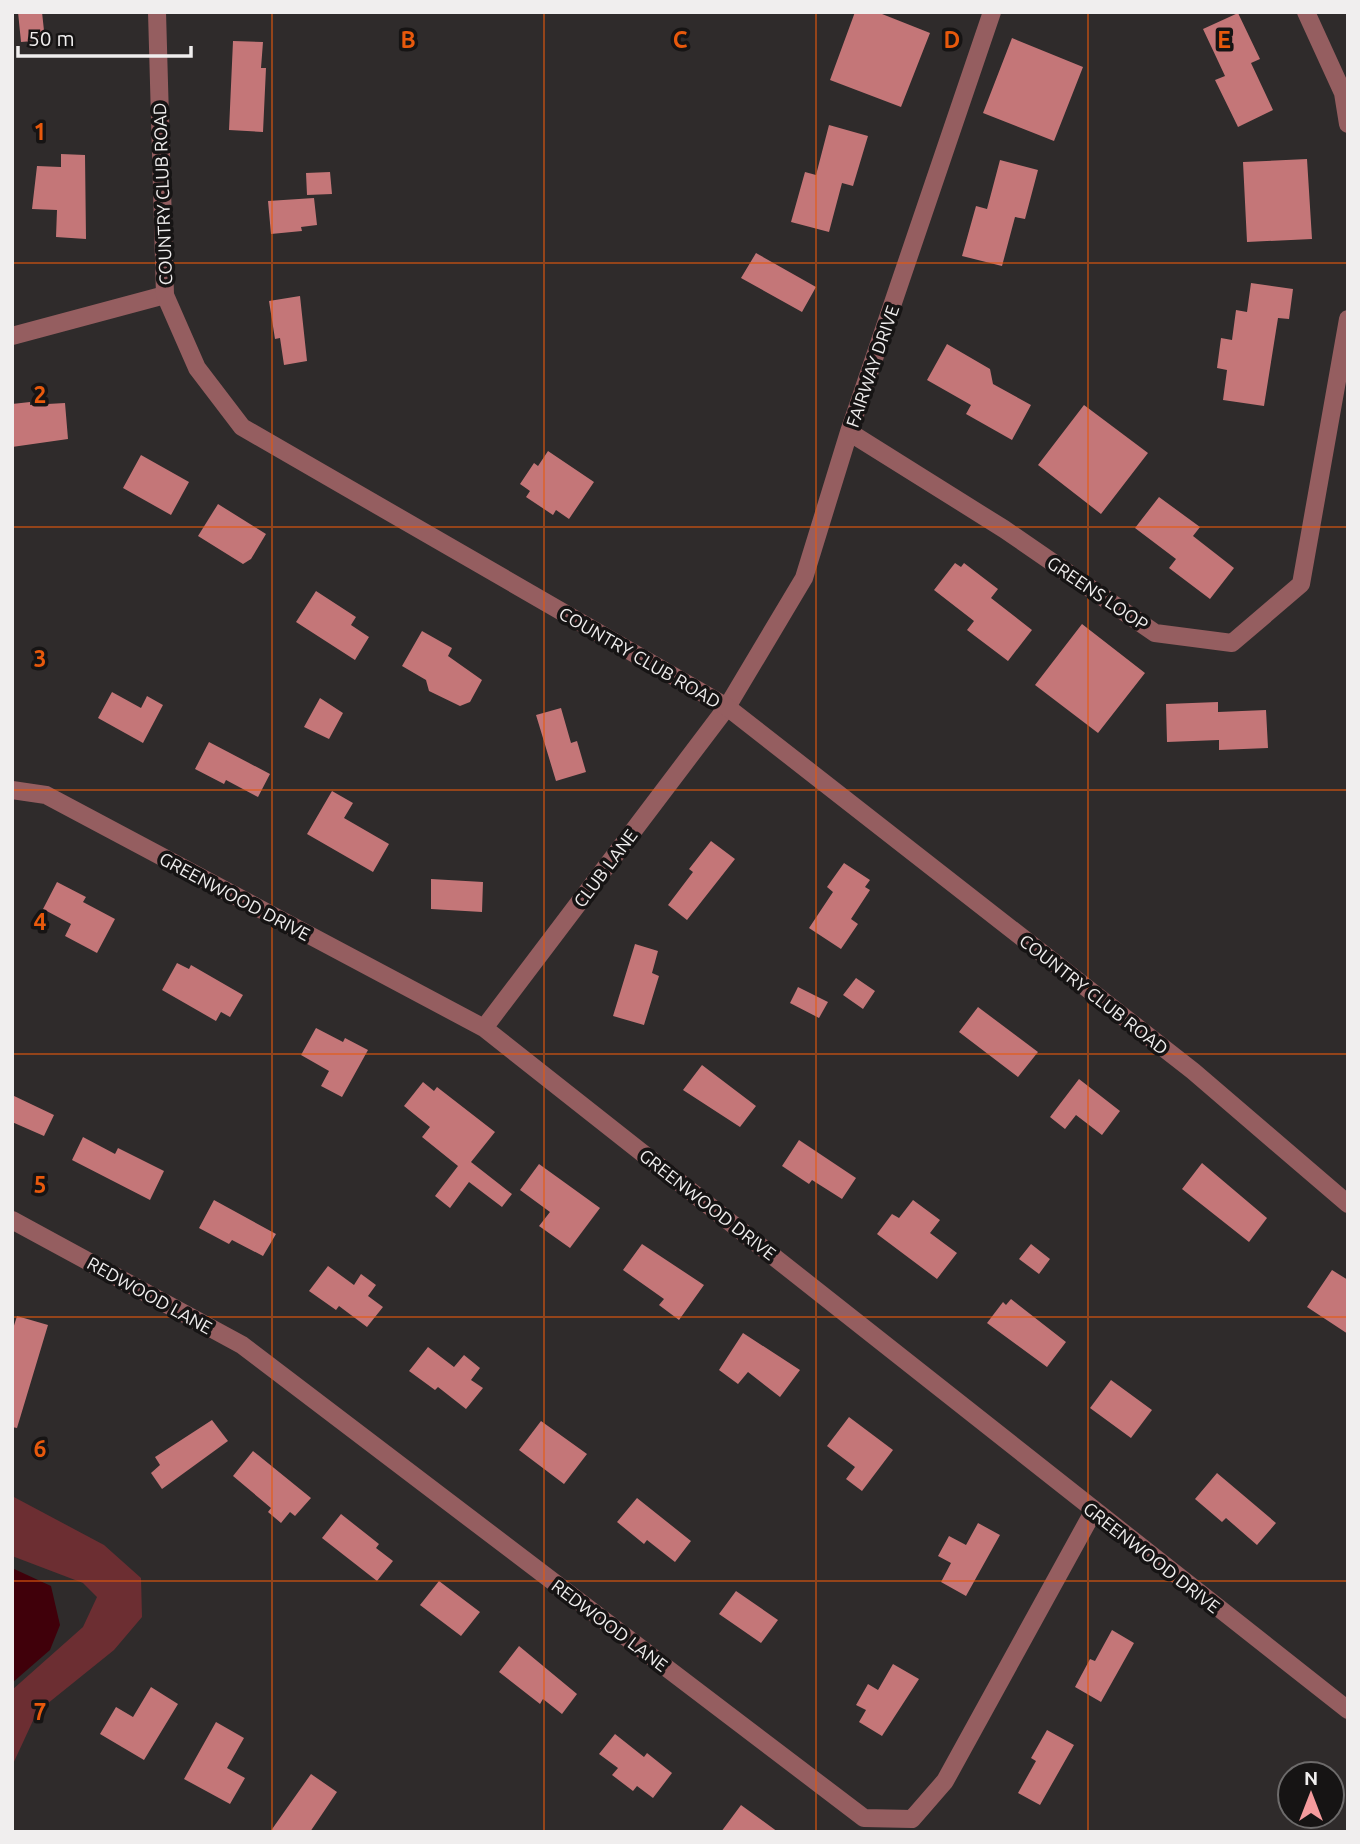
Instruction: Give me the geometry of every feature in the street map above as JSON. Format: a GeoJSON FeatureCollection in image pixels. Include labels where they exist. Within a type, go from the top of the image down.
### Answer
{"type":"FeatureCollection","features":[{"type":"Feature","properties":{"kind":"street","name":"COUNTRY CLUB ROAD"},"geometry":{"type":"LineString","coordinates":[[157,12],[165,295],[198,368],[242,426],[727,707],[1193,1071],[1348,1203]]}},
{"type":"Feature","properties":{"kind":"street","name":"FAIRWAY DRIVE"},"geometry":{"type":"LineString","coordinates":[[727,707],[804,578],[849,432],[992,12]]}},
{"type":"Feature","properties":{"kind":"street"},"geometry":{"type":"LineString","coordinates":[[1306,12],[1343,93],[1348,124]]}},
{"type":"Feature","properties":{"kind":"street"},"geometry":{"type":"LineString","coordinates":[[12,336],[165,295]]}},
{"type":"Feature","properties":{"kind":"street","name":"GREENS LOOP"},"geometry":{"type":"LineString","coordinates":[[849,432],[1004,529],[1155,633],[1232,643],[1301,584],[1348,319]]}},
{"type":"Feature","properties":{"kind":"street","name":"CLUB LANE"},"geometry":{"type":"LineString","coordinates":[[484,1028],[727,707]]}},
{"type":"Feature","properties":{"kind":"street","name":"GREENWOOD DRIVE"},"geometry":{"type":"LineString","coordinates":[[12,790],[46,795],[484,1028],[967,1407],[1093,1512],[1348,1710]]}},
{"type":"Feature","properties":{"kind":"street","name":"REDWOOD LANE"},"geometry":{"type":"LineString","coordinates":[[12,1220],[242,1345],[864,1818],[912,1819],[946,1781],[1093,1512]]}},
{"type":"Feature","properties":{"kind":"shaded area"},"geometry":{"type":"Polygon","coordinates":[[[12,1496],[104,1545],[141,1578],[142,1617],[114,1650],[37,1712],[12,1766],[12,1690],[83,1627],[97,1597],[83,1583],[12,1556],[12,1496]]]}},
{"type":"Feature","properties":{"kind":"shaded area"},"geometry":{"type":"Polygon","coordinates":[[[12,1568],[51,1586],[60,1625],[50,1650],[12,1683],[12,1568]]]}},
{"type":"Feature","properties":{"kind":"building"},"geometry":{"type":"Polygon","coordinates":[[[18,12],[42,12],[45,40],[21,42],[18,12]]]}},
{"type":"Feature","properties":{"kind":"building"},"geometry":{"type":"Polygon","coordinates":[[[855,12],[877,12],[930,33],[901,107],[830,80],[855,12]]]}},
{"type":"Feature","properties":{"kind":"building"},"geometry":{"type":"Polygon","coordinates":[[[1238,13],[1260,59],[1251,63],[1273,110],[1238,127],[1215,80],[1225,76],[1203,29],[1238,13]]]}},
{"type":"Feature","properties":{"kind":"building"},"geometry":{"type":"Polygon","coordinates":[[[1012,38],[1083,67],[1054,141],[983,113],[1012,38]]]}},
{"type":"Feature","properties":{"kind":"building"},"geometry":{"type":"Polygon","coordinates":[[[233,41],[263,42],[261,68],[266,68],[263,132],[229,130],[233,41]]]}},
{"type":"Feature","properties":{"kind":"building"},"geometry":{"type":"Polygon","coordinates":[[[829,125],[868,136],[853,186],[842,183],[829,232],[791,222],[805,172],[816,175],[829,125]]]}},
{"type":"Feature","properties":{"kind":"building"},"geometry":{"type":"Polygon","coordinates":[[[61,154],[85,155],[86,239],[56,237],[57,210],[32,209],[37,166],[61,167],[61,154]]]}},
{"type":"Feature","properties":{"kind":"building"},"geometry":{"type":"Polygon","coordinates":[[[1307,159],[1312,239],[1247,242],[1243,162],[1307,159]]]}},
{"type":"Feature","properties":{"kind":"building"},"geometry":{"type":"Polygon","coordinates":[[[1000,160],[1038,170],[1025,219],[1015,217],[1002,266],[962,256],[976,206],[987,209],[1000,160]]]}},
{"type":"Feature","properties":{"kind":"building"},"geometry":{"type":"Polygon","coordinates":[[[330,172],[332,194],[307,195],[306,173],[330,172]]]}},
{"type":"Feature","properties":{"kind":"building"},"geometry":{"type":"Polygon","coordinates":[[[314,198],[317,225],[301,227],[302,231],[271,234],[268,201],[314,198]]]}},
{"type":"Feature","properties":{"kind":"building"},"geometry":{"type":"Polygon","coordinates":[[[756,253],[816,287],[802,312],[741,278],[756,253]]]}},
{"type":"Feature","properties":{"kind":"building"},"geometry":{"type":"Polygon","coordinates":[[[1251,283],[1293,289],[1289,319],[1278,318],[1264,406],[1223,400],[1227,370],[1217,368],[1221,338],[1232,340],[1236,310],[1247,312],[1251,283]]]}},
{"type":"Feature","properties":{"kind":"building"},"geometry":{"type":"Polygon","coordinates":[[[300,296],[307,361],[284,365],[280,338],[275,339],[269,301],[300,296]]]}},
{"type":"Feature","properties":{"kind":"building"},"geometry":{"type":"Polygon","coordinates":[[[947,344],[990,369],[993,384],[1031,405],[1012,440],[966,414],[971,405],[927,380],[947,344]]]}},
{"type":"Feature","properties":{"kind":"building"},"geometry":{"type":"Polygon","coordinates":[[[30,402],[30,405],[65,403],[68,439],[12,447],[12,404],[30,402]]]}},
{"type":"Feature","properties":{"kind":"building"},"geometry":{"type":"Polygon","coordinates":[[[1084,405],[1148,453],[1101,514],[1038,465],[1084,405]]]}},
{"type":"Feature","properties":{"kind":"building"},"geometry":{"type":"Polygon","coordinates":[[[548,451],[594,482],[569,519],[556,510],[553,515],[526,497],[530,491],[520,484],[534,463],[538,466],[548,451]]]}},
{"type":"Feature","properties":{"kind":"building"},"geometry":{"type":"Polygon","coordinates":[[[141,455],[189,482],[171,515],[123,488],[141,455]]]}},
{"type":"Feature","properties":{"kind":"building"},"geometry":{"type":"Polygon","coordinates":[[[1159,497],[1200,527],[1193,536],[1234,568],[1210,599],[1169,568],[1176,559],[1135,528],[1159,497]]]}},
{"type":"Feature","properties":{"kind":"building"},"geometry":{"type":"Polygon","coordinates":[[[218,504],[266,534],[251,559],[243,564],[198,536],[218,504]]]}},
{"type":"Feature","properties":{"kind":"building"},"geometry":{"type":"Polygon","coordinates":[[[955,563],[961,567],[964,563],[998,589],[991,598],[1032,630],[1008,661],[967,630],[974,621],[934,590],[955,563]]]}},
{"type":"Feature","properties":{"kind":"building"},"geometry":{"type":"Polygon","coordinates":[[[316,591],[356,617],[351,625],[369,637],[355,660],[296,622],[316,591]]]}},
{"type":"Feature","properties":{"kind":"building"},"geometry":{"type":"Polygon","coordinates":[[[1082,624],[1145,673],[1098,733],[1035,685],[1082,624]]]}},
{"type":"Feature","properties":{"kind":"building"},"geometry":{"type":"Polygon","coordinates":[[[422,631],[452,648],[448,656],[482,680],[470,702],[460,706],[429,691],[426,680],[402,666],[422,631]]]}},
{"type":"Feature","properties":{"kind":"building"},"geometry":{"type":"Polygon","coordinates":[[[112,692],[141,708],[147,696],[163,705],[143,743],[98,718],[112,692]]]}},
{"type":"Feature","properties":{"kind":"building"},"geometry":{"type":"Polygon","coordinates":[[[320,698],[343,713],[329,739],[304,727],[320,698]]]}},
{"type":"Feature","properties":{"kind":"building"},"geometry":{"type":"Polygon","coordinates":[[[1218,702],[1218,712],[1266,710],[1268,748],[1219,750],[1219,740],[1167,742],[1166,704],[1218,702]]]}},
{"type":"Feature","properties":{"kind":"building"},"geometry":{"type":"Polygon","coordinates":[[[561,708],[571,743],[577,741],[586,772],[556,781],[536,715],[561,708]]]}},
{"type":"Feature","properties":{"kind":"building"},"geometry":{"type":"Polygon","coordinates":[[[209,742],[270,774],[258,797],[226,780],[224,784],[195,769],[209,742]]]}},
{"type":"Feature","properties":{"kind":"building"},"geometry":{"type":"Polygon","coordinates":[[[332,791],[353,803],[344,818],[389,844],[373,872],[307,834],[332,791]]]}},
{"type":"Feature","properties":{"kind":"building"},"geometry":{"type":"Polygon","coordinates":[[[711,841],[735,859],[687,920],[668,905],[693,872],[689,869],[711,841]]]}},
{"type":"Feature","properties":{"kind":"building"},"geometry":{"type":"Polygon","coordinates":[[[844,863],[870,880],[865,887],[870,890],[851,919],[858,924],[841,949],[809,928],[833,892],[827,887],[844,863]]]}},
{"type":"Feature","properties":{"kind":"building"},"geometry":{"type":"Polygon","coordinates":[[[431,879],[483,882],[482,912],[431,909],[431,879]]]}},
{"type":"Feature","properties":{"kind":"building"},"geometry":{"type":"Polygon","coordinates":[[[57,882],[86,897],[83,902],[115,919],[97,953],[65,936],[71,924],[43,909],[57,882]]]}},
{"type":"Feature","properties":{"kind":"building"},"geometry":{"type":"Polygon","coordinates":[[[635,944],[658,951],[652,973],[659,976],[644,1025],[613,1016],[635,944]]]}},
{"type":"Feature","properties":{"kind":"building"},"geometry":{"type":"Polygon","coordinates":[[[177,963],[189,969],[191,965],[243,995],[230,1017],[221,1012],[216,1021],[162,990],[177,963]]]}},
{"type":"Feature","properties":{"kind":"building"},"geometry":{"type":"Polygon","coordinates":[[[856,978],[875,991],[863,1009],[843,995],[856,978]]]}},
{"type":"Feature","properties":{"kind":"building"},"geometry":{"type":"Polygon","coordinates":[[[798,987],[828,1002],[819,1018],[790,1003],[798,987]]]}},
{"type":"Feature","properties":{"kind":"building"},"geometry":{"type":"Polygon","coordinates":[[[978,1007],[1038,1052],[1018,1077],[959,1032],[978,1007]]]}},
{"type":"Feature","properties":{"kind":"building"},"geometry":{"type":"Polygon","coordinates":[[[316,1028],[343,1042],[345,1038],[368,1050],[342,1097],[321,1086],[329,1071],[301,1055],[316,1028]]]}},
{"type":"Feature","properties":{"kind":"building"},"geometry":{"type":"Polygon","coordinates":[[[702,1065],[756,1106],[740,1127],[683,1090],[702,1065]]]}},
{"type":"Feature","properties":{"kind":"building"},"geometry":{"type":"Polygon","coordinates":[[[1079,1079],[1120,1111],[1102,1135],[1076,1115],[1065,1129],[1050,1117],[1079,1079]]]}},
{"type":"Feature","properties":{"kind":"building"},"geometry":{"type":"Polygon","coordinates":[[[423,1082],[434,1091],[437,1087],[495,1132],[471,1162],[512,1194],[502,1207],[469,1182],[450,1208],[435,1196],[458,1166],[422,1137],[430,1127],[404,1106],[423,1082]]]}},
{"type":"Feature","properties":{"kind":"building"},"geometry":{"type":"Polygon","coordinates":[[[12,1095],[54,1115],[44,1136],[12,1122],[12,1095]]]}},
{"type":"Feature","properties":{"kind":"building"},"geometry":{"type":"Polygon","coordinates":[[[83,1137],[115,1154],[118,1148],[164,1171],[150,1200],[72,1160],[83,1137]]]}},
{"type":"Feature","properties":{"kind":"building"},"geometry":{"type":"Polygon","coordinates":[[[799,1140],[856,1178],[842,1199],[812,1180],[809,1184],[782,1166],[799,1140]]]}},
{"type":"Feature","properties":{"kind":"building"},"geometry":{"type":"Polygon","coordinates":[[[1202,1163],[1267,1218],[1249,1242],[1182,1189],[1202,1163]]]}},
{"type":"Feature","properties":{"kind":"building"},"geometry":{"type":"Polygon","coordinates":[[[539,1164],[600,1208],[570,1248],[539,1226],[550,1212],[520,1190],[539,1164]]]}},
{"type":"Feature","properties":{"kind":"building"},"geometry":{"type":"Polygon","coordinates":[[[214,1200],[276,1234],[263,1256],[232,1240],[229,1244],[199,1228],[214,1200]]]}},
{"type":"Feature","properties":{"kind":"building"},"geometry":{"type":"Polygon","coordinates":[[[913,1200],[940,1220],[930,1233],[957,1253],[937,1279],[877,1234],[892,1214],[899,1218],[913,1200]]]}},
{"type":"Feature","properties":{"kind":"building"},"geometry":{"type":"Polygon","coordinates":[[[642,1244],[704,1285],[679,1320],[659,1305],[664,1299],[623,1270],[642,1244]]]}},
{"type":"Feature","properties":{"kind":"building"},"geometry":{"type":"Polygon","coordinates":[[[1031,1244],[1050,1259],[1039,1274],[1019,1259],[1031,1244]]]}},
{"type":"Feature","properties":{"kind":"building"},"geometry":{"type":"Polygon","coordinates":[[[328,1266],[354,1285],[361,1274],[376,1285],[368,1296],[383,1307],[367,1327],[339,1306],[336,1310],[309,1291],[328,1266]]]}},
{"type":"Feature","properties":{"kind":"building"},"geometry":{"type":"Polygon","coordinates":[[[1332,1270],[1348,1280],[1348,1334],[1307,1307],[1332,1270]]]}},
{"type":"Feature","properties":{"kind":"building"},"geometry":{"type":"Polygon","coordinates":[[[1011,1299],[1066,1342],[1047,1367],[987,1323],[1003,1302],[1006,1305],[1011,1299]]]}},
{"type":"Feature","properties":{"kind":"building"},"geometry":{"type":"Polygon","coordinates":[[[17,1316],[48,1325],[17,1428],[12,1427],[12,1332],[17,1316]]]}},
{"type":"Feature","properties":{"kind":"building"},"geometry":{"type":"Polygon","coordinates":[[[743,1333],[800,1370],[780,1397],[748,1372],[738,1384],[719,1370],[743,1333]]]}},
{"type":"Feature","properties":{"kind":"building"},"geometry":{"type":"Polygon","coordinates":[[[428,1347],[454,1367],[464,1355],[480,1368],[471,1380],[483,1388],[466,1409],[438,1387],[435,1390],[409,1371],[428,1347]]]}},
{"type":"Feature","properties":{"kind":"building"},"geometry":{"type":"Polygon","coordinates":[[[1111,1380],[1152,1410],[1131,1438],[1090,1408],[1111,1380]]]}},
{"type":"Feature","properties":{"kind":"building"},"geometry":{"type":"Polygon","coordinates":[[[849,1417],[893,1450],[862,1491],[846,1479],[855,1467],[827,1446],[849,1417]]]}},
{"type":"Feature","properties":{"kind":"building"},"geometry":{"type":"Polygon","coordinates":[[[212,1420],[228,1441],[162,1489],[151,1473],[160,1465],[155,1457],[212,1420]]]}},
{"type":"Feature","properties":{"kind":"building"},"geometry":{"type":"Polygon","coordinates":[[[541,1421],[587,1454],[564,1484],[519,1450],[541,1421]]]}},
{"type":"Feature","properties":{"kind":"building"},"geometry":{"type":"Polygon","coordinates":[[[253,1451],[311,1498],[295,1516],[290,1512],[281,1523],[268,1512],[271,1508],[233,1476],[253,1451]]]}},
{"type":"Feature","properties":{"kind":"building"},"geometry":{"type":"Polygon","coordinates":[[[1217,1473],[1276,1523],[1257,1545],[1226,1518],[1222,1522],[1195,1499],[1217,1473]]]}},
{"type":"Feature","properties":{"kind":"building"},"geometry":{"type":"Polygon","coordinates":[[[637,1498],[691,1541],[675,1562],[647,1540],[644,1544],[617,1522],[637,1498]]]}},
{"type":"Feature","properties":{"kind":"building"},"geometry":{"type":"Polygon","coordinates":[[[341,1514],[379,1544],[376,1548],[393,1561],[377,1581],[322,1538],[341,1514]]]}},
{"type":"Feature","properties":{"kind":"building"},"geometry":{"type":"Polygon","coordinates":[[[978,1523],[1000,1535],[966,1596],[941,1582],[951,1563],[938,1556],[949,1536],[966,1545],[978,1523]]]}},
{"type":"Feature","properties":{"kind":"building"},"geometry":{"type":"Polygon","coordinates":[[[439,1581],[480,1612],[461,1636],[420,1605],[439,1581]]]}},
{"type":"Feature","properties":{"kind":"building"},"geometry":{"type":"Polygon","coordinates":[[[736,1591],[778,1620],[761,1643],[719,1614],[736,1591]]]}},
{"type":"Feature","properties":{"kind":"building"},"geometry":{"type":"Polygon","coordinates":[[[1112,1630],[1134,1643],[1101,1702],[1075,1687],[1090,1659],[1095,1661],[1112,1630]]]}},
{"type":"Feature","properties":{"kind":"building"},"geometry":{"type":"Polygon","coordinates":[[[519,1646],[577,1694],[562,1714],[543,1699],[540,1704],[499,1672],[519,1646]]]}},
{"type":"Feature","properties":{"kind":"building"},"geometry":{"type":"Polygon","coordinates":[[[893,1664],[919,1679],[882,1736],[859,1722],[866,1710],[856,1705],[868,1684],[878,1690],[893,1664]]]}},
{"type":"Feature","properties":{"kind":"building"},"geometry":{"type":"Polygon","coordinates":[[[151,1687],[178,1704],[144,1760],[100,1734],[116,1707],[133,1717],[151,1687]]]}},
{"type":"Feature","properties":{"kind":"building"},"geometry":{"type":"Polygon","coordinates":[[[216,1722],[244,1738],[227,1768],[245,1778],[230,1804],[184,1779],[216,1722]]]}},
{"type":"Feature","properties":{"kind":"building"},"geometry":{"type":"Polygon","coordinates":[[[1047,1730],[1074,1745],[1040,1805],[1018,1793],[1036,1761],[1031,1758],[1047,1730]]]}},
{"type":"Feature","properties":{"kind":"building"},"geometry":{"type":"Polygon","coordinates":[[[615,1734],[644,1757],[647,1753],[672,1773],[653,1798],[637,1786],[633,1791],[612,1775],[618,1768],[599,1754],[615,1734]]]}},
{"type":"Feature","properties":{"kind":"building"},"geometry":{"type":"Polygon","coordinates":[[[311,1774],[337,1792],[310,1832],[270,1832],[311,1774]]]}},
{"type":"Feature","properties":{"kind":"building"},"geometry":{"type":"Polygon","coordinates":[[[741,1805],[778,1832],[721,1832],[741,1805]]]}}]}
